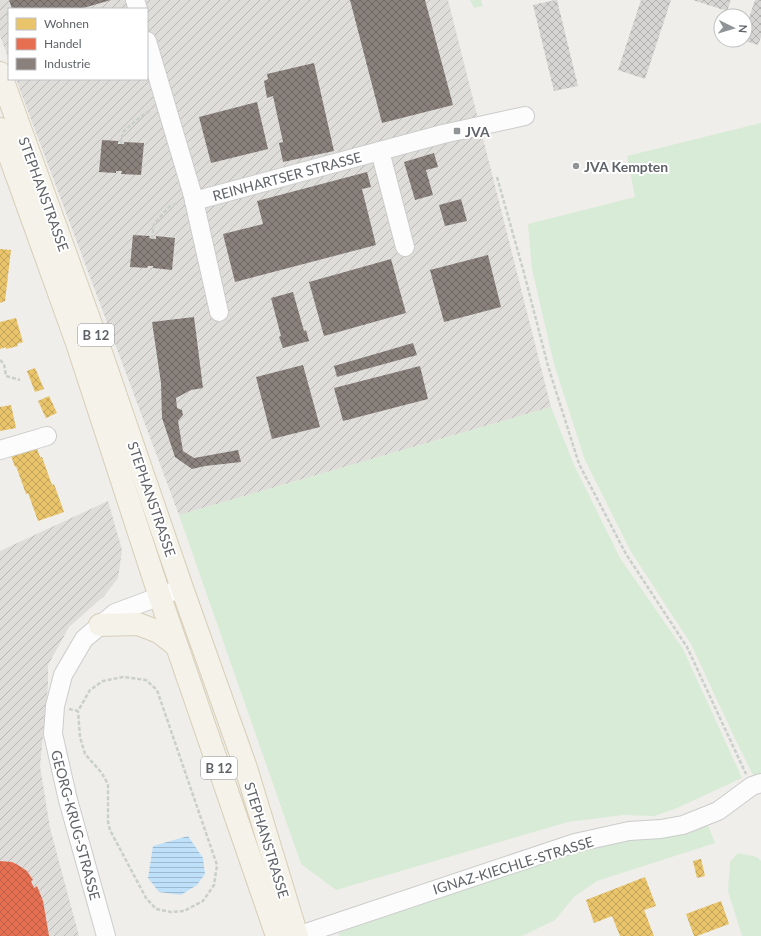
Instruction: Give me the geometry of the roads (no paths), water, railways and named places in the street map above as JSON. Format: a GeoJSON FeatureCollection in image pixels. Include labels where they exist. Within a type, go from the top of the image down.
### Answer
{"type":"FeatureCollection","features":[{"type":"Feature","properties":{"kind":"main road","name":"STEPHANSTRASSE"},"geometry":{"type":"LineString","coordinates":[[2,79],[96,338],[246,768],[291,934]]}},
{"type":"Feature","properties":{"kind":"main road","name":"STEPHANSTRASSE"},"geometry":{"type":"LineString","coordinates":[[0,129],[77,343],[160,597],[261,889],[291,934]]}},
{"type":"Feature","properties":{"kind":"main road"},"geometry":{"type":"LineString","coordinates":[[100,625],[138,624],[159,632],[177,646]]}},
{"type":"Feature","properties":{"kind":"street","name":"REINHARTSER STRASSE"},"geometry":{"type":"LineString","coordinates":[[148,44],[194,198],[219,312]]}},
{"type":"Feature","properties":{"kind":"street","name":"REINHARTSER STRASSE"},"geometry":{"type":"LineString","coordinates":[[194,198],[443,134],[525,116]]}},
{"type":"Feature","properties":{"kind":"street","name":"REINHARTSER STRASSE"},"geometry":{"type":"LineString","coordinates":[[380,151],[405,247]]}},
{"type":"Feature","properties":{"kind":"street"},"geometry":{"type":"LineString","coordinates":[[0,450],[46,436]]}},
{"type":"Feature","properties":{"kind":"street","name":"GEORG-KRUG-STRASSE"},"geometry":{"type":"LineString","coordinates":[[106,936],[68,800],[53,734],[55,706],[62,674],[84,639],[115,613],[182,588]]}},
{"type":"Feature","properties":{"kind":"street","name":"IGNAZ-KIECHLE-STRASSE"},"geometry":{"type":"LineString","coordinates":[[291,934],[352,917],[575,843],[629,831],[661,829],[683,825],[718,811],[757,785]]}},
{"type":"Feature","properties":{"kind":"water"},"geometry":{"type":"Polygon","coordinates":[[[188,836],[203,858],[205,874],[197,885],[181,895],[159,892],[148,878],[153,846],[188,836]]]}},
{"type":"Feature","properties":{"kind":"place","name":"JVA"},"geometry":{"type":"Point","coordinates":[457,131]}},
{"type":"Feature","properties":{"kind":"place","name":"JVA Kempten"},"geometry":{"type":"Point","coordinates":[576,166]}}]}
